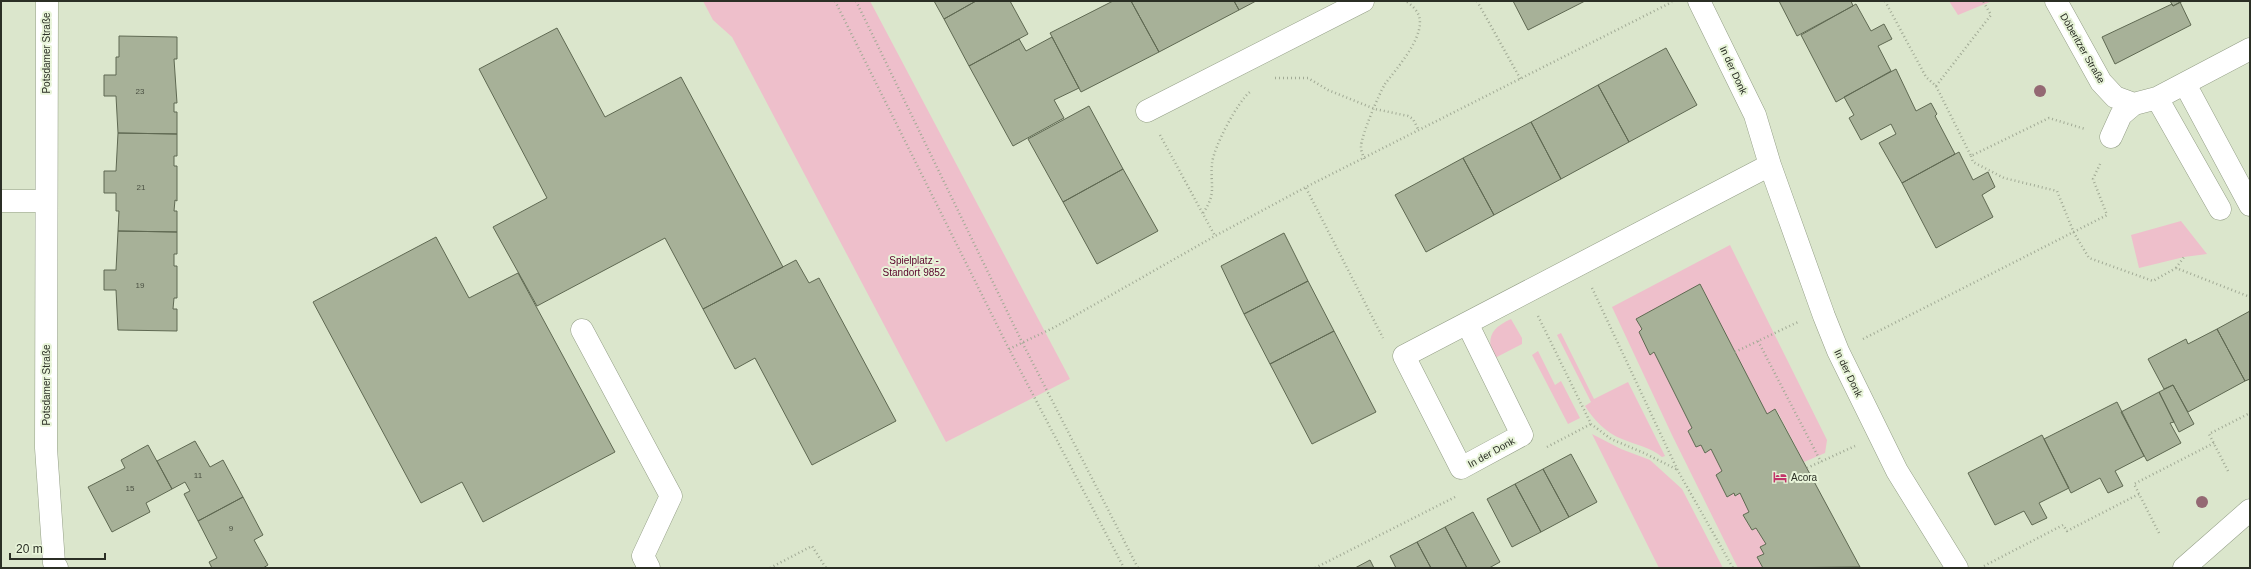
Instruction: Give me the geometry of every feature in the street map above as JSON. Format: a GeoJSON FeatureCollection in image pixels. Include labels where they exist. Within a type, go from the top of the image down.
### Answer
{"type":"FeatureCollection","features":[{"type":"Feature","properties":{"kind":"street","name":"Potsdamer Straße"},"geometry":{"type":"LineString","coordinates":[[46,1],[46,448],[54,563],[57,568]]}},
{"type":"Feature","properties":{"kind":"street"},"geometry":{"type":"LineString","coordinates":[[1147,111],[1362,1]]}},
{"type":"Feature","properties":{"kind":"street","name":"In der Donk"},"geometry":{"type":"LineString","coordinates":[[1699,1],[1755,115],[1770,165],[1822,311],[1838,351],[1897,471],[1957,568]]}},
{"type":"Feature","properties":{"kind":"street","name":"Döberitzer Straße"},"geometry":{"type":"LineString","coordinates":[[2056,1],[2101,82],[2115,97],[2134,104]]}},
{"type":"Feature","properties":{"kind":"street"},"geometry":{"type":"LineString","coordinates":[[2111,137],[2121,115],[2134,104],[2157,98],[2250,49]]}},
{"type":"Feature","properties":{"kind":"street"},"geometry":{"type":"LineString","coordinates":[[2185,84],[2250,205]]}},
{"type":"Feature","properties":{"kind":"street"},"geometry":{"type":"LineString","coordinates":[[2157,98],[2220,209]]}},
{"type":"Feature","properties":{"kind":"street"},"geometry":{"type":"LineString","coordinates":[[1404,356],[1770,165]]}},
{"type":"Feature","properties":{"kind":"street"},"geometry":{"type":"LineString","coordinates":[[1,201],[45,201]]}},
{"type":"Feature","properties":{"kind":"street","name":"In der Donk"},"geometry":{"type":"LineString","coordinates":[[1404,356],[1461,468],[1522,435],[1467,324]]}},
{"type":"Feature","properties":{"kind":"street"},"geometry":{"type":"LineString","coordinates":[[582,330],[671,496],[643,556],[649,568]]}},
{"type":"Feature","properties":{"kind":"street"},"geometry":{"type":"LineString","coordinates":[[2184,568],[2250,510]]}},
{"type":"Feature","properties":{"kind":"path"},"geometry":{"type":"LineString","coordinates":[[835,1],[1008,349],[1124,568]]}},
{"type":"Feature","properties":{"kind":"path"},"geometry":{"type":"LineString","coordinates":[[856,1],[1022,342],[1138,568]]}},
{"type":"Feature","properties":{"kind":"path"},"geometry":{"type":"LineString","coordinates":[[1364,159],[1361,147],[1365,130],[1385,85],[1402,65],[1415,41],[1420,19],[1417,12],[1406,1]]}},
{"type":"Feature","properties":{"kind":"path"},"geometry":{"type":"LineString","coordinates":[[1477,1],[1521,80]]}},
{"type":"Feature","properties":{"kind":"path"},"geometry":{"type":"LineString","coordinates":[[1008,349],[1055,327],[1215,236],[1306,188],[1674,1]]}},
{"type":"Feature","properties":{"kind":"path"},"geometry":{"type":"LineString","coordinates":[[1885,1],[1926,77],[1936,86],[1973,162],[2004,178],[2057,191],[2074,233],[2089,258],[2153,281],[2176,268],[2184,257]]}},
{"type":"Feature","properties":{"kind":"path"},"geometry":{"type":"LineString","coordinates":[[1936,86],[1991,15],[1983,1]]}},
{"type":"Feature","properties":{"kind":"path"},"geometry":{"type":"LineString","coordinates":[[1272,78],[1308,78],[1328,90],[1375,110],[1408,116],[1413,120],[1419,131]]}},
{"type":"Feature","properties":{"kind":"path"},"geometry":{"type":"LineString","coordinates":[[1203,213],[1211,201],[1212,163],[1216,145],[1230,124],[1241,98],[1252,90]]}},
{"type":"Feature","properties":{"kind":"path"},"geometry":{"type":"LineString","coordinates":[[1147,111],[1215,236]]}},
{"type":"Feature","properties":{"kind":"path"},"geometry":{"type":"LineString","coordinates":[[1838,351],[2107,215],[2093,179],[2111,137],[2049,118],[1971,156]]}},
{"type":"Feature","properties":{"kind":"path"},"geometry":{"type":"LineString","coordinates":[[1306,188],[1386,345],[1404,356]]}},
{"type":"Feature","properties":{"kind":"path"},"geometry":{"type":"LineString","coordinates":[[1581,264],[1678,471],[1733,568]]}},
{"type":"Feature","properties":{"kind":"path"},"geometry":{"type":"LineString","coordinates":[[2176,268],[2250,297]]}},
{"type":"Feature","properties":{"kind":"path"},"geometry":{"type":"LineString","coordinates":[[1526,293],[1591,424],[1611,439],[1644,453],[1678,471]]}},
{"type":"Feature","properties":{"kind":"path"},"geometry":{"type":"LineString","coordinates":[[1735,352],[1822,311]]}},
{"type":"Feature","properties":{"kind":"path"},"geometry":{"type":"LineString","coordinates":[[1758,341],[1820,462]]}},
{"type":"Feature","properties":{"kind":"path"},"geometry":{"type":"LineString","coordinates":[[2228,471],[2210,434],[2250,413]]}},
{"type":"Feature","properties":{"kind":"path"},"geometry":{"type":"LineString","coordinates":[[1807,468],[1879,435]]}},
{"type":"Feature","properties":{"kind":"path"},"geometry":{"type":"LineString","coordinates":[[2159,533],[2134,484],[2214,443]]}},
{"type":"Feature","properties":{"kind":"path"},"geometry":{"type":"LineString","coordinates":[[1314,568],[1458,495],[1461,468]]}},
{"type":"Feature","properties":{"kind":"path"},"geometry":{"type":"LineString","coordinates":[[1980,568],[2063,525],[2067,531],[2139,494]]}},
{"type":"Feature","properties":{"kind":"path"},"geometry":{"type":"LineString","coordinates":[[770,568],[812,546],[826,568]]}},
{"type":"Feature","properties":{"kind":"green space","name":"Spielplatz - Standort 9852"},"geometry":{"type":"Polygon","coordinates":[[[703,1],[870,1],[1070,379],[946,442],[732,37],[713,20],[703,1]]]}},
{"type":"Feature","properties":{"kind":"green space"},"geometry":{"type":"Polygon","coordinates":[[[1949,1],[1992,1],[1958,15],[1949,1]]]}},
{"type":"Feature","properties":{"kind":"green space"},"geometry":{"type":"Polygon","coordinates":[[[2181,221],[2207,254],[2184,257],[2139,268],[2131,235],[2181,221]]]}},
{"type":"Feature","properties":{"kind":"green space"},"geometry":{"type":"Polygon","coordinates":[[[1730,245],[1827,440],[1825,453],[1804,462],[1776,409],[1767,414],[1700,284],[1636,319],[1642,329],[1650,354],[1654,352],[1692,428],[1688,431],[1696,447],[1701,445],[1705,453],[1711,449],[1722,471],[1716,475],[1727,497],[1734,493],[1735,496],[1740,493],[1749,512],[1743,515],[1752,530],[1756,528],[1766,544],[1760,547],[1764,554],[1757,557],[1763,568],[1738,568],[1672,435],[1612,307],[1730,245]]]}},
{"type":"Feature","properties":{"kind":"green space"},"geometry":{"type":"Polygon","coordinates":[[[1511,319],[1522,338],[1522,344],[1493,359],[1490,345],[1492,334],[1498,326],[1511,319]]]}},
{"type":"Feature","properties":{"kind":"green space"},"geometry":{"type":"Polygon","coordinates":[[[1561,333],[1594,399],[1628,382],[1665,456],[1662,457],[1648,448],[1616,436],[1601,426],[1592,416],[1585,406],[1591,402],[1557,335],[1561,333]]]}},
{"type":"Feature","properties":{"kind":"green space"},"geometry":{"type":"Polygon","coordinates":[[[1538,351],[1555,385],[1561,381],[1580,418],[1568,424],[1532,355],[1538,351]]]}},
{"type":"Feature","properties":{"kind":"green space"},"geometry":{"type":"Polygon","coordinates":[[[1592,434],[1621,449],[1650,460],[1682,489],[1723,568],[1659,568],[1592,434]]]}},
{"type":"Feature","properties":{"kind":"building"},"geometry":{"type":"Polygon","coordinates":[[[934,1],[976,1],[944,19],[934,1]]]}},
{"type":"Feature","properties":{"kind":"building"},"geometry":{"type":"Polygon","coordinates":[[[976,1],[1010,1],[1028,34],[969,66],[944,19],[976,1]]]}},
{"type":"Feature","properties":{"kind":"building"},"geometry":{"type":"Polygon","coordinates":[[[1113,1],[1131,1],[1159,52],[1081,92],[1050,33],[1113,1]]]}},
{"type":"Feature","properties":{"kind":"building"},"geometry":{"type":"Polygon","coordinates":[[[1131,1],[1234,1],[1239,10],[1159,52],[1131,1]]]}},
{"type":"Feature","properties":{"kind":"building"},"geometry":{"type":"Polygon","coordinates":[[[1234,1],[1256,1],[1239,10],[1234,1]]]}},
{"type":"Feature","properties":{"kind":"building"},"geometry":{"type":"Polygon","coordinates":[[[1513,1],[1585,1],[1528,30],[1513,1]]]}},
{"type":"Feature","properties":{"kind":"building"},"geometry":{"type":"Polygon","coordinates":[[[1779,1],[1851,1],[1853,6],[1797,36],[1779,1]]]}},
{"type":"Feature","properties":{"kind":"building"},"geometry":{"type":"Polygon","coordinates":[[[2170,1],[2183,1],[2173,6],[2170,1]]]}},
{"type":"Feature","properties":{"kind":"building"},"geometry":{"type":"Polygon","coordinates":[[[2180,2],[2191,25],[2115,64],[2102,37],[2172,4],[2173,6],[2180,2]]]}},
{"type":"Feature","properties":{"kind":"building"},"geometry":{"type":"Polygon","coordinates":[[[1856,4],[1871,31],[1884,24],[1892,39],[1878,46],[1891,71],[1836,102],[1801,35],[1856,4]]]}},
{"type":"Feature","properties":{"kind":"building"},"geometry":{"type":"Polygon","coordinates":[[[557,28],[605,117],[681,77],[783,267],[703,309],[665,238],[537,306],[493,227],[547,198],[479,69],[557,28]]]}},
{"type":"Feature","properties":{"kind":"building"},"geometry":{"type":"Polygon","coordinates":[[[119,36],[177,37],[177,59],[174,59],[177,103],[174,103],[174,112],[177,112],[177,134],[118,133],[116,96],[104,96],[104,75],[116,75],[116,57],[119,57],[119,36]]]}},
{"type":"Feature","properties":{"kind":"building"},"geometry":{"type":"Polygon","coordinates":[[[1052,37],[1079,88],[1054,100],[1064,118],[1013,146],[969,66],[1019,39],[1026,51],[1052,37]]]}},
{"type":"Feature","properties":{"kind":"building"},"geometry":{"type":"Polygon","coordinates":[[[1666,48],[1697,105],[1629,142],[1598,85],[1666,48]]]}},
{"type":"Feature","properties":{"kind":"building"},"geometry":{"type":"Polygon","coordinates":[[[1896,69],[1916,111],[1931,103],[1937,114],[1935,116],[1955,154],[1902,183],[1879,143],[1896,134],[1891,124],[1861,140],[1849,118],[1854,115],[1844,97],[1896,69]]]}},
{"type":"Feature","properties":{"kind":"building"},"geometry":{"type":"Polygon","coordinates":[[[1598,85],[1629,142],[1561,179],[1531,122],[1598,85]]]}},
{"type":"Feature","properties":{"kind":"building"},"geometry":{"type":"Polygon","coordinates":[[[1089,106],[1123,169],[1063,202],[1028,139],[1089,106]]]}},
{"type":"Feature","properties":{"kind":"building"},"geometry":{"type":"Polygon","coordinates":[[[1531,122],[1561,179],[1494,215],[1463,158],[1531,122]]]}},
{"type":"Feature","properties":{"kind":"building"},"geometry":{"type":"Polygon","coordinates":[[[118,133],[177,134],[177,156],[174,156],[174,166],[177,166],[177,201],[175,200],[174,211],[177,211],[177,232],[118,231],[119,211],[116,211],[116,193],[104,193],[104,171],[116,171],[118,133]]]}},
{"type":"Feature","properties":{"kind":"building"},"geometry":{"type":"Polygon","coordinates":[[[1959,152],[1973,180],[1988,172],[1995,187],[1982,195],[1993,217],[1936,248],[1902,183],[1959,152]]]}},
{"type":"Feature","properties":{"kind":"building"},"geometry":{"type":"Polygon","coordinates":[[[1463,158],[1494,215],[1426,252],[1395,195],[1463,158]]]}},
{"type":"Feature","properties":{"kind":"building"},"geometry":{"type":"Polygon","coordinates":[[[1123,169],[1158,231],[1097,264],[1063,202],[1123,169]]]}},
{"type":"Feature","properties":{"kind":"building"},"geometry":{"type":"Polygon","coordinates":[[[118,231],[177,232],[177,254],[174,254],[174,266],[177,266],[177,298],[174,298],[173,309],[177,309],[177,331],[118,330],[116,290],[104,290],[104,270],[116,270],[118,231]]]}},
{"type":"Feature","properties":{"kind":"building"},"geometry":{"type":"Polygon","coordinates":[[[1284,233],[1308,281],[1244,314],[1221,266],[1284,233]]]}},
{"type":"Feature","properties":{"kind":"building"},"geometry":{"type":"Polygon","coordinates":[[[436,237],[469,298],[518,273],[615,452],[483,522],[462,482],[421,503],[313,302],[436,237]]]}},
{"type":"Feature","properties":{"kind":"building"},"geometry":{"type":"Polygon","coordinates":[[[796,260],[809,283],[819,278],[896,421],[812,465],[755,358],[735,369],[703,309],[796,260]]]}},
{"type":"Feature","properties":{"kind":"building"},"geometry":{"type":"Polygon","coordinates":[[[1308,281],[1334,331],[1270,364],[1244,314],[1308,281]]]}},
{"type":"Feature","properties":{"kind":"building"},"geometry":{"type":"Polygon","coordinates":[[[1700,284],[1767,414],[1775,409],[1860,567],[1763,568],[1757,557],[1764,554],[1760,547],[1766,544],[1756,528],[1752,530],[1743,515],[1749,512],[1740,493],[1735,496],[1734,493],[1727,497],[1716,475],[1722,471],[1711,449],[1705,453],[1701,445],[1696,447],[1688,431],[1692,428],[1654,352],[1650,355],[1639,332],[1642,329],[1636,319],[1700,284]]]}},
{"type":"Feature","properties":{"kind":"building"},"geometry":{"type":"Polygon","coordinates":[[[2250,311],[2250,379],[2245,381],[2217,329],[2250,311]]]}},
{"type":"Feature","properties":{"kind":"building"},"geometry":{"type":"Polygon","coordinates":[[[2217,329],[2245,381],[2188,412],[2173,385],[2164,389],[2148,359],[2186,339],[2188,344],[2217,329]]]}},
{"type":"Feature","properties":{"kind":"building"},"geometry":{"type":"Polygon","coordinates":[[[1334,331],[1376,412],[1312,444],[1270,364],[1334,331]]]}},
{"type":"Feature","properties":{"kind":"building"},"geometry":{"type":"Polygon","coordinates":[[[2173,385],[2194,424],[2179,432],[2159,392],[2173,385]]]}},
{"type":"Feature","properties":{"kind":"building"},"geometry":{"type":"Polygon","coordinates":[[[2159,392],[2174,422],[2170,423],[2181,443],[2147,461],[2121,412],[2159,392]]]}},
{"type":"Feature","properties":{"kind":"building"},"geometry":{"type":"Polygon","coordinates":[[[2117,402],[2144,456],[2115,471],[2123,486],[2108,493],[2100,478],[2071,493],[2044,439],[2117,402]]]}},
{"type":"Feature","properties":{"kind":"building"},"geometry":{"type":"Polygon","coordinates":[[[2042,435],[2069,488],[2039,503],[2047,518],[2032,525],[2024,511],[1995,525],[1968,473],[2042,435]]]}},
{"type":"Feature","properties":{"kind":"building"},"geometry":{"type":"Polygon","coordinates":[[[195,441],[210,467],[223,460],[243,497],[198,521],[184,494],[190,491],[185,482],[172,489],[157,461],[195,441]]]}},
{"type":"Feature","properties":{"kind":"building"},"geometry":{"type":"Polygon","coordinates":[[[148,445],[172,489],[146,503],[150,512],[112,532],[88,487],[125,468],[121,460],[148,445]]]}},
{"type":"Feature","properties":{"kind":"building"},"geometry":{"type":"Polygon","coordinates":[[[1571,454],[1597,502],[1569,517],[1543,469],[1571,454]]]}},
{"type":"Feature","properties":{"kind":"building"},"geometry":{"type":"Polygon","coordinates":[[[1543,469],[1569,517],[1541,532],[1515,484],[1543,469]]]}},
{"type":"Feature","properties":{"kind":"building"},"geometry":{"type":"Polygon","coordinates":[[[1515,484],[1541,532],[1512,547],[1487,499],[1515,484]]]}},
{"type":"Feature","properties":{"kind":"building"},"geometry":{"type":"Polygon","coordinates":[[[243,497],[263,535],[254,540],[268,565],[263,568],[212,568],[209,562],[217,558],[198,521],[243,497]]]}},
{"type":"Feature","properties":{"kind":"building"},"geometry":{"type":"Polygon","coordinates":[[[1473,512],[1500,562],[1489,568],[1467,568],[1445,527],[1473,512]]]}},
{"type":"Feature","properties":{"kind":"building"},"geometry":{"type":"Polygon","coordinates":[[[1445,527],[1467,568],[1431,568],[1417,542],[1445,527]]]}},
{"type":"Feature","properties":{"kind":"building"},"geometry":{"type":"Polygon","coordinates":[[[1417,542],[1431,568],[1396,568],[1390,556],[1417,542]]]}},
{"type":"Feature","properties":{"kind":"building"},"geometry":{"type":"Polygon","coordinates":[[[1370,560],[1374,568],[1355,568],[1370,560]]]}},
{"type":"Feature","properties":{"kind":"place","name":"Acora"},"geometry":{"type":"Point","coordinates":[1780,477]}}]}
